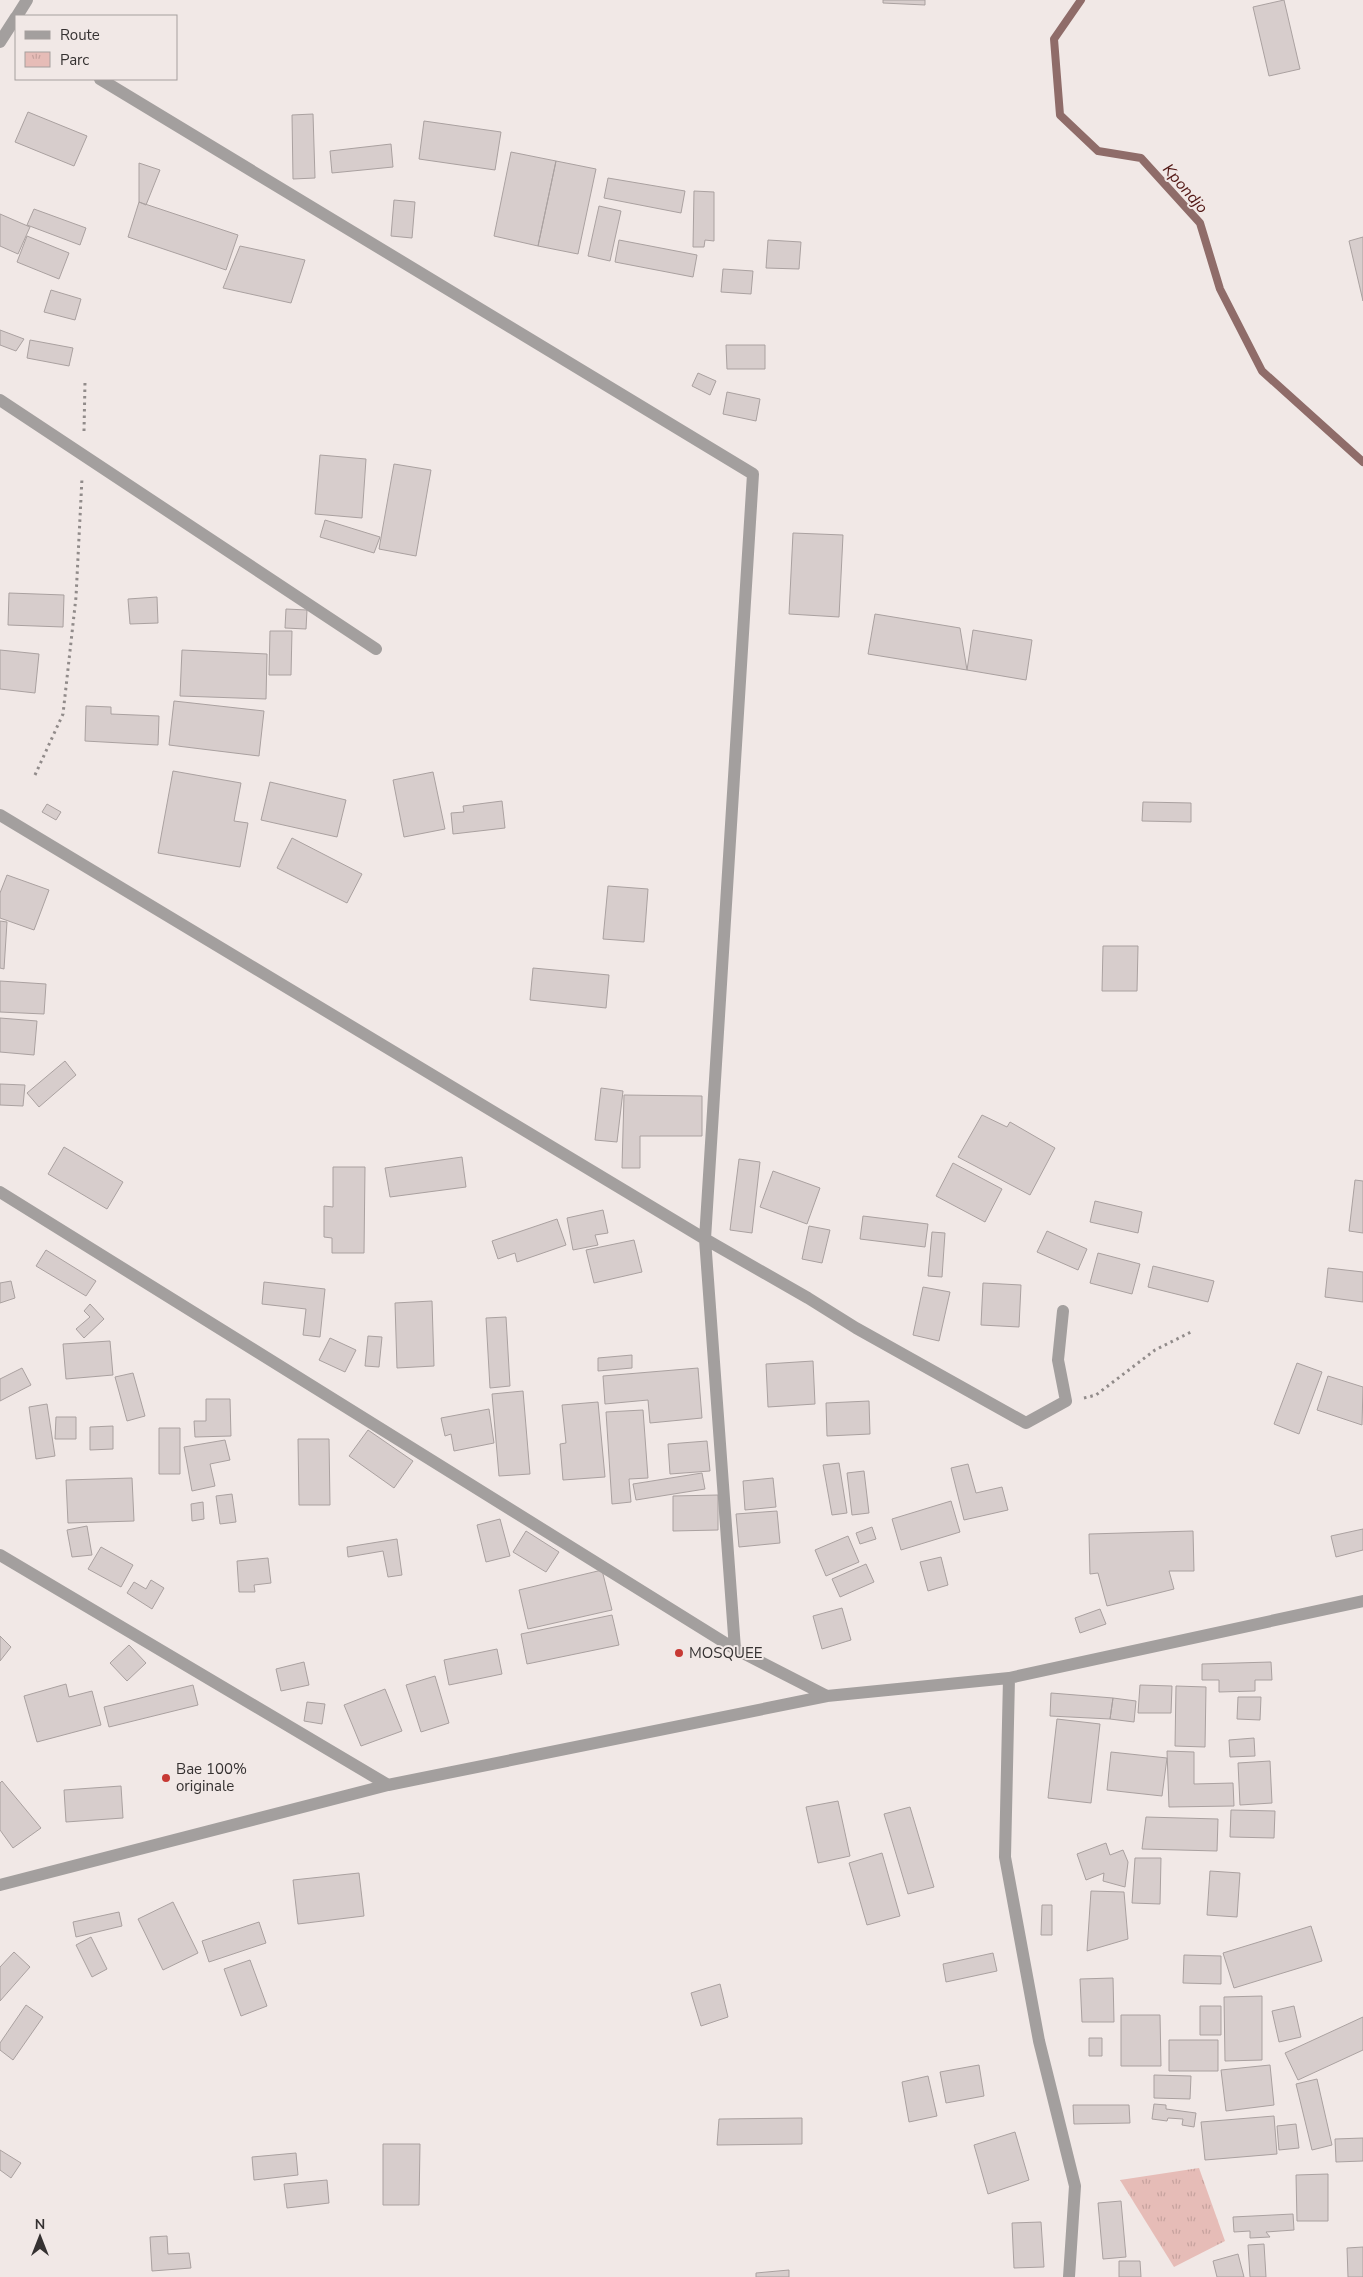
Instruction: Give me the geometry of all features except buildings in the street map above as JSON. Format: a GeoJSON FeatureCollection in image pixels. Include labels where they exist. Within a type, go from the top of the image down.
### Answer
{"type":"FeatureCollection","features":[{"type":"Feature","properties":{"kind":"street"},"geometry":{"type":"LineString","coordinates":[[19,15],[27,0]]}},
{"type":"Feature","properties":{"kind":"street"},"geometry":{"type":"LineString","coordinates":[[0,42],[15,22]]}},
{"type":"Feature","properties":{"kind":"street"},"geometry":{"type":"LineString","coordinates":[[102,80],[753,474],[705,1239],[736,1650]]}},
{"type":"Feature","properties":{"kind":"street"},"geometry":{"type":"LineString","coordinates":[[0,400],[376,650]]}},
{"type":"Feature","properties":{"kind":"street"},"geometry":{"type":"LineString","coordinates":[[0,815],[705,1239],[856,1328],[1026,1423],[1066,1401],[1058,1360],[1063,1311]]}},
{"type":"Feature","properties":{"kind":"street"},"geometry":{"type":"LineString","coordinates":[[0,1192],[736,1650],[827,1696]]}},
{"type":"Feature","properties":{"kind":"street"},"geometry":{"type":"LineString","coordinates":[[0,1555],[388,1786]]}},
{"type":"Feature","properties":{"kind":"street"},"geometry":{"type":"LineString","coordinates":[[0,1885],[388,1786],[827,1696],[1009,1678],[1363,1601]]}},
{"type":"Feature","properties":{"kind":"street"},"geometry":{"type":"LineString","coordinates":[[1009,1678],[1005,1857],[1039,2041],[1076,2186],[1069,2277]]}},
{"type":"Feature","properties":{"kind":"path"},"geometry":{"type":"LineString","coordinates":[[35,775],[64,714],[76,597],[84,455],[85,382]]}},
{"type":"Feature","properties":{"kind":"path"},"geometry":{"type":"LineString","coordinates":[[1066,1401],[1096,1395],[1155,1350],[1193,1331]]}},
{"type":"Feature","properties":{"kind":"green space"},"geometry":{"type":"Polygon","coordinates":[[[1199,2168],[1225,2241],[1174,2267],[1120,2180],[1199,2168]]]}},
{"type":"Feature","properties":{"kind":"waterway","name":"Kpondjo"},"geometry":{"type":"LineString","coordinates":[[1081,0],[1054,39],[1060,115],[1098,151],[1141,158],[1200,223],[1220,289],[1262,371],[1363,462]]}},
{"type":"Feature","properties":{"kind":"place","name":"MOSQUEE"},"geometry":{"type":"Point","coordinates":[679,1653]}},
{"type":"Feature","properties":{"kind":"place","name":"Bae 100% originale"},"geometry":{"type":"Point","coordinates":[166,1778]}}]}
